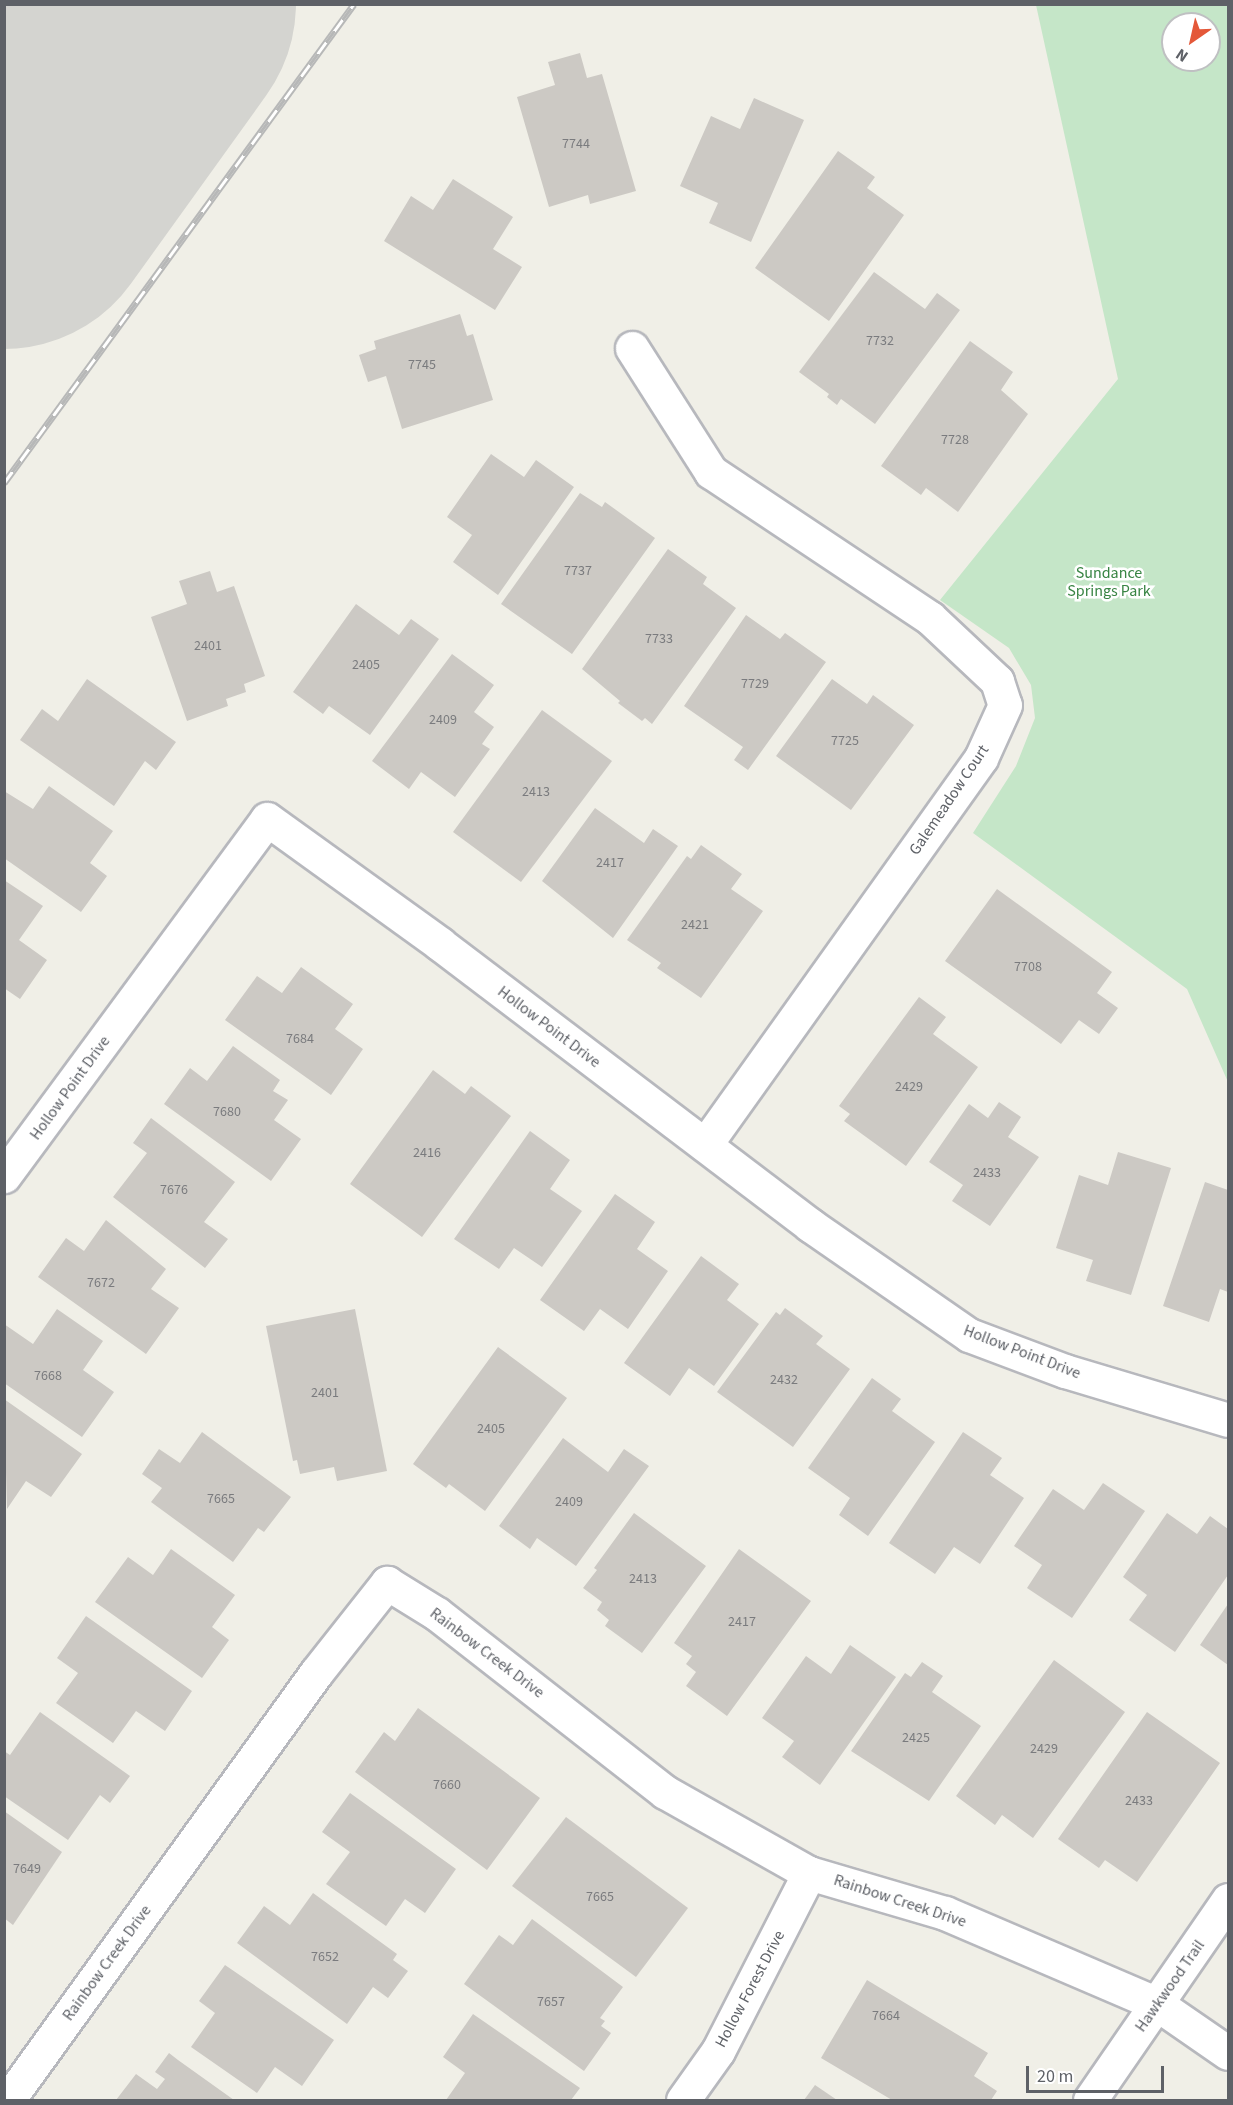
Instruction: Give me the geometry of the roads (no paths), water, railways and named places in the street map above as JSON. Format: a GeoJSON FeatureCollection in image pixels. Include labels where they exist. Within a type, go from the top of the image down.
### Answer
{"type":"FeatureCollection","features":[{"type":"Feature","properties":{"kind":"street","name":"Galemeadow Court"},"geometry":{"type":"LineString","coordinates":[[632,348],[711,472],[930,618],[997,681],[1005,705],[981,758],[705,1145]]}},
{"type":"Feature","properties":{"kind":"street","name":"Hollow Point Drive"},"geometry":{"type":"LineString","coordinates":[[4,1176],[267,819],[810,1225],[969,1335],[1065,1371],[1228,1420]]}},
{"type":"Feature","properties":{"kind":"street","name":"Rainbow Creek Drive"},"geometry":{"type":"LineString","coordinates":[[8,2100],[316,1673],[387,1583],[437,1614],[665,1791],[809,1873],[945,1913],[1157,2004],[1228,2054]]}},
{"type":"Feature","properties":{"kind":"street","name":"Hollow Forest Drive"},"geometry":{"type":"LineString","coordinates":[[683,2100],[724,2041],[809,1873]]}},
{"type":"Feature","properties":{"kind":"street","name":"Hawkwood Trail"},"geometry":{"type":"LineString","coordinates":[[1090,2100],[1228,1900]]}},
{"type":"Feature","properties":{"kind":"railway"},"geometry":{"type":"LineString","coordinates":[[4,483],[354,4]]}},
{"type":"Feature","properties":{"kind":"park label","name":"Sundance Springs Park"},"geometry":{"type":"Point","coordinates":[1109,582]}}]}
